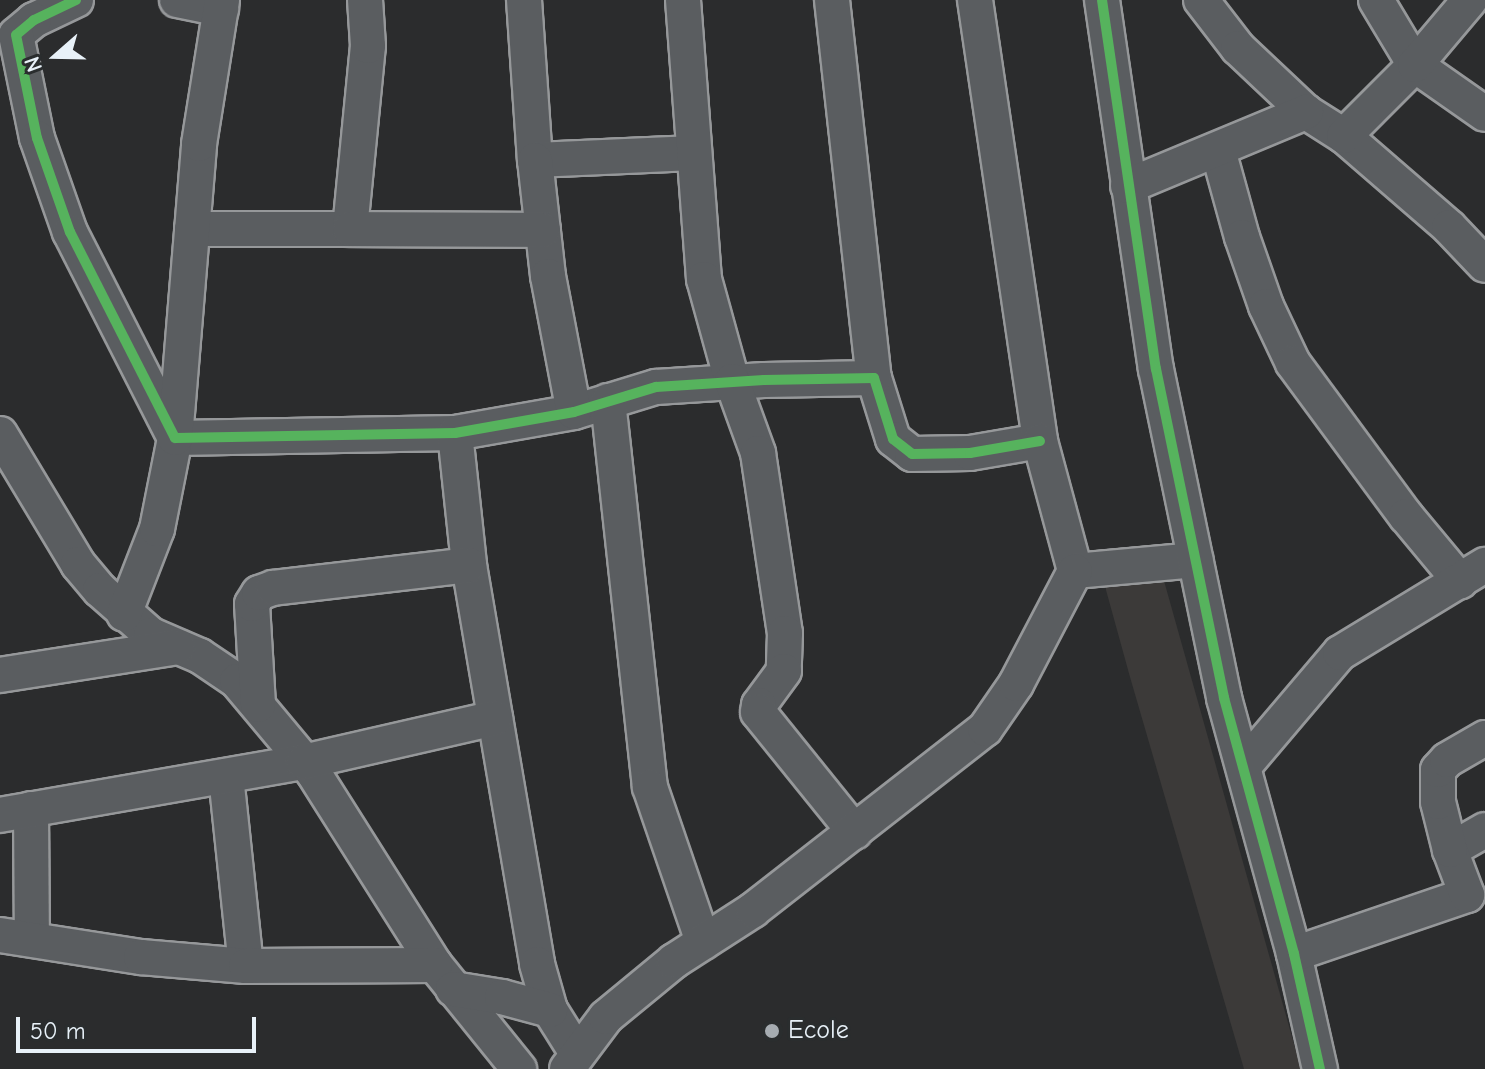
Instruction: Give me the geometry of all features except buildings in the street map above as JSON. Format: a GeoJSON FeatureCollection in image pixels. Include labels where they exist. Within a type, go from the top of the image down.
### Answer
{"type":"FeatureCollection","features":[{"type":"Feature","properties":{"kind":"street"},"geometry":{"type":"LineString","coordinates":[[76,0],[34,20],[16,35],[37,138],[70,232],[175,438]]}},
{"type":"Feature","properties":{"kind":"street"},"geometry":{"type":"LineString","coordinates":[[124,614],[157,529],[175,438],[199,144],[221,4],[177,0]]}},
{"type":"Feature","properties":{"kind":"street"},"geometry":{"type":"LineString","coordinates":[[350,229],[368,46],[365,0]]}},
{"type":"Feature","properties":{"kind":"street"},"geometry":{"type":"LineString","coordinates":[[524,0],[543,230],[574,412]]}},
{"type":"Feature","properties":{"kind":"street"},"geometry":{"type":"LineString","coordinates":[[683,0],[704,279],[732,381],[758,453],[785,633],[784,671],[759,705],[758,712],[855,832]]}},
{"type":"Feature","properties":{"kind":"street"},"geometry":{"type":"LineString","coordinates":[[832,0],[874,378],[893,439],[912,454],[970,453],[1040,441]]}},
{"type":"Feature","properties":{"kind":"street"},"geometry":{"type":"LineString","coordinates":[[455,433],[469,565],[537,964],[550,1010],[572,1061],[606,1017],[674,961],[753,910],[985,729],[1016,684],[1075,571],[1040,441],[975,0]]}},
{"type":"Feature","properties":{"kind":"street"},"geometry":{"type":"LineString","coordinates":[[1102,0],[1156,369],[1224,698],[1294,954],[1320,1069]]}},
{"type":"Feature","properties":{"kind":"street"},"geometry":{"type":"LineString","coordinates":[[1201,0],[1238,48],[1306,112],[1344,136],[1438,217],[1485,265]]}},
{"type":"Feature","properties":{"kind":"street"},"geometry":{"type":"LineString","coordinates":[[1376,0],[1415,65],[1485,114]]}},
{"type":"Feature","properties":{"kind":"street"},"geometry":{"type":"LineString","coordinates":[[1344,136],[1415,65],[1470,0]]}},
{"type":"Feature","properties":{"kind":"street"},"geometry":{"type":"LineString","coordinates":[[1128,186],[1306,112]]}},
{"type":"Feature","properties":{"kind":"street"},"geometry":{"type":"LineString","coordinates":[[1218,150],[1242,237],[1266,306],[1293,363],[1406,516],[1472,573],[1340,653],[1244,766]]}},
{"type":"Feature","properties":{"kind":"street"},"geometry":{"type":"LineString","coordinates":[[535,160],[694,153]]}},
{"type":"Feature","properties":{"kind":"street"},"geometry":{"type":"LineString","coordinates":[[192,229],[543,230]]}},
{"type":"Feature","properties":{"kind":"street"},"geometry":{"type":"LineString","coordinates":[[175,438],[455,433],[574,412],[656,387],[732,381],[874,378]]}},
{"type":"Feature","properties":{"kind":"street"},"geometry":{"type":"LineString","coordinates":[[608,401],[650,787],[703,942]]}},
{"type":"Feature","properties":{"kind":"street"},"geometry":{"type":"LineString","coordinates":[[0,434],[11,473],[78,564],[124,614],[151,635],[219,668],[258,705],[313,772],[444,977],[519,1069]]}},
{"type":"Feature","properties":{"kind":"street"},"geometry":{"type":"LineString","coordinates":[[1075,571],[1196,560]]}},
{"type":"Feature","properties":{"kind":"street"},"geometry":{"type":"LineString","coordinates":[[258,705],[252,604],[259,593],[273,588],[469,565]]}},
{"type":"Feature","properties":{"kind":"street"},"geometry":{"type":"LineString","coordinates":[[0,675],[178,647]]}},
{"type":"Feature","properties":{"kind":"street"},"geometry":{"type":"LineString","coordinates":[[495,718],[303,762],[15,812],[16,937],[141,957],[444,977],[550,1010]]}},
{"type":"Feature","properties":{"kind":"street"},"geometry":{"type":"LineString","coordinates":[[1294,954],[1476,902],[1450,850],[1438,802],[1438,770],[1447,760],[1485,738]]}},
{"type":"Feature","properties":{"kind":"street"},"geometry":{"type":"LineString","coordinates":[[226,776],[246,966]]}},
{"type":"Feature","properties":{"kind":"street"},"geometry":{"type":"LineString","coordinates":[[1450,850],[1485,830]]}},
{"type":"Feature","properties":{"kind":"street"},"geometry":{"type":"LineString","coordinates":[[484,1069],[488,1031]]}},
{"type":"Feature","properties":{"kind":"shaded area"},"geometry":{"type":"Polygon","coordinates":[[[1159,563],[1301,1069],[1244,1069],[1130,677],[1106,590],[1106,568],[1159,563]]]}},
{"type":"Feature","properties":{"kind":"cycle path"},"geometry":{"type":"LineString","coordinates":[[76,0],[34,20],[16,35],[37,138],[70,232],[175,438],[455,433],[574,412],[656,387],[764,380],[874,378],[893,439],[912,454],[970,453],[1040,441]]}},
{"type":"Feature","properties":{"kind":"cycle path"},"geometry":{"type":"LineString","coordinates":[[1102,0],[1156,369],[1224,698],[1294,954],[1320,1069]]}},
{"type":"Feature","properties":{"kind":"place","name":"Ecole"},"geometry":{"type":"Point","coordinates":[772,1031]}}]}
